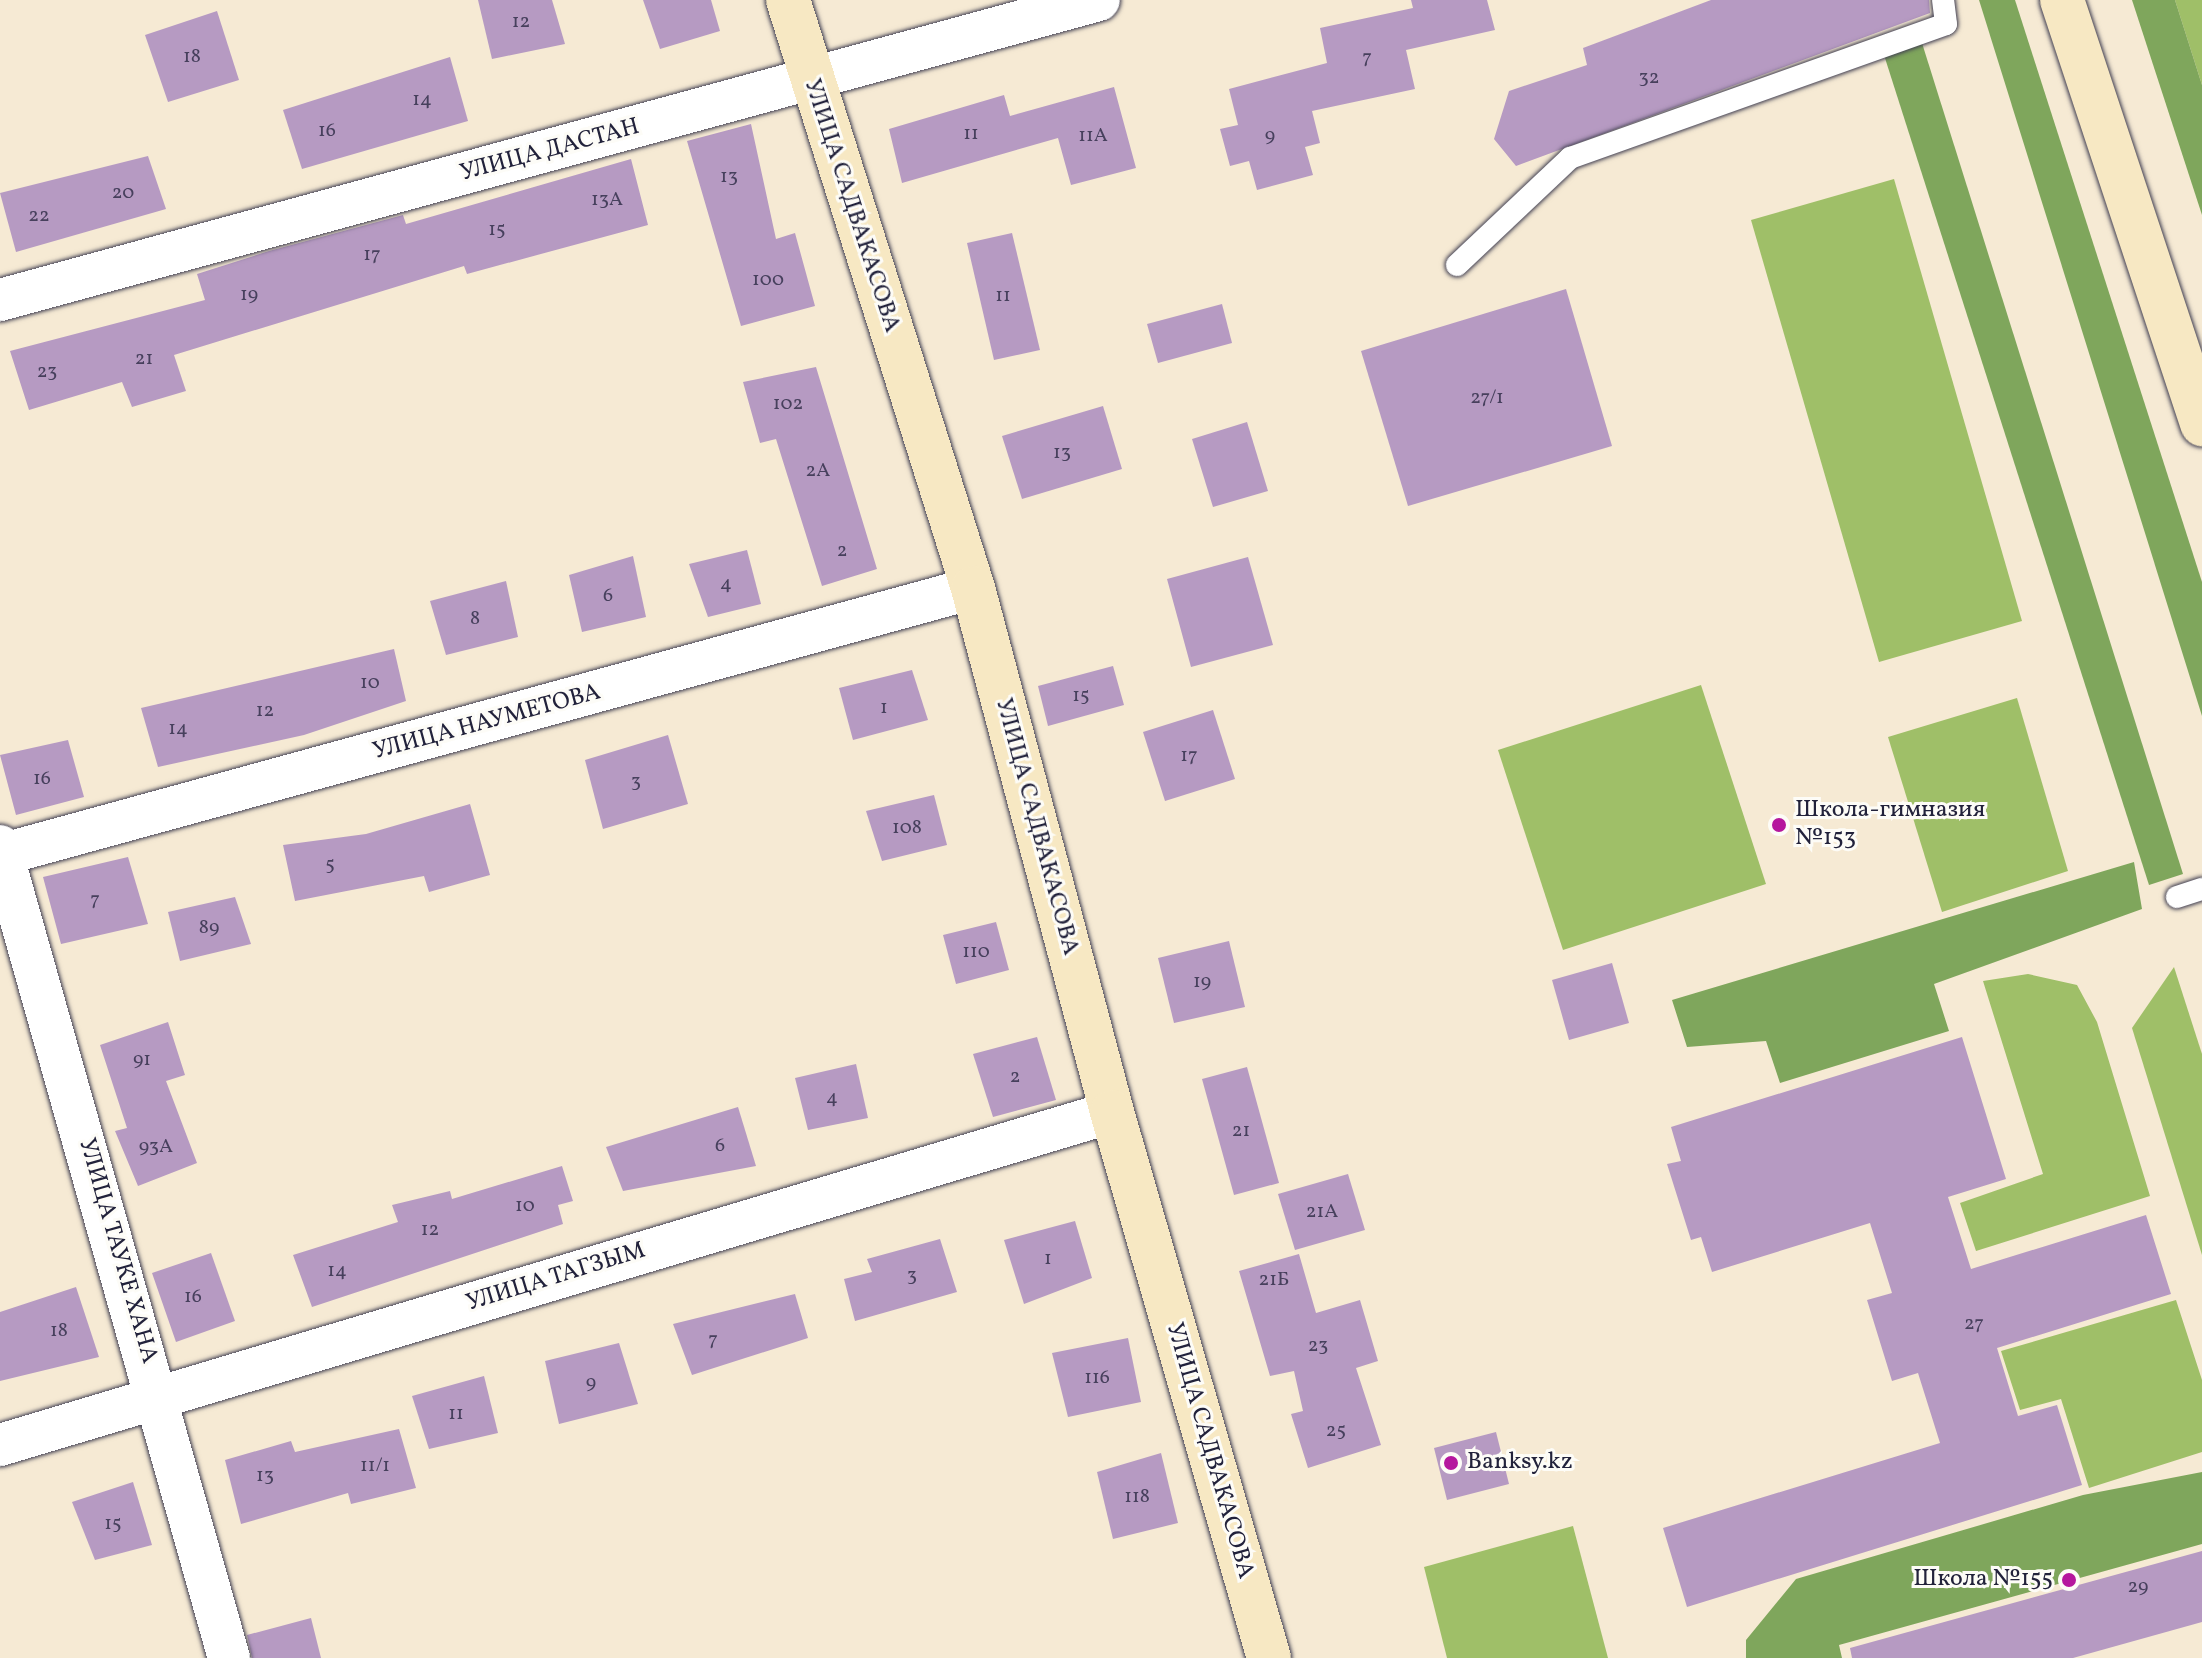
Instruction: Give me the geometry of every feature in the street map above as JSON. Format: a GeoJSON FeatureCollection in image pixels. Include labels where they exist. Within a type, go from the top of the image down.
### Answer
{"type":"FeatureCollection","features":[{"type":"Feature","properties":{"kind":"street","name":"УЛИЦА САДВАКАСОВА"},"geometry":{"type":"LineString","coordinates":[[788,0],[973,588],[1112,1112],[1269,1658]]}},
{"type":"Feature","properties":{"kind":"street","name":"УЛИЦА ДАСТАН"},"geometry":{"type":"LineString","coordinates":[[0,300],[1099,0]]}},
{"type":"Feature","properties":{"kind":"street"},"geometry":{"type":"LineString","coordinates":[[2062,0],[2202,424]]}},
{"type":"Feature","properties":{"kind":"street","name":"УЛИЦА НАУМЕТОВА"},"geometry":{"type":"LineString","coordinates":[[1,851],[973,588]]}},
{"type":"Feature","properties":{"kind":"street","name":"УЛИЦА ТАУКЕ ХАНА"},"geometry":{"type":"LineString","coordinates":[[1,851],[158,1396],[229,1658]]}},
{"type":"Feature","properties":{"kind":"street","name":"УЛИЦА ТАГЗЫМ"},"geometry":{"type":"LineString","coordinates":[[0,1445],[1112,1112]]}},
{"type":"Feature","properties":{"kind":"lane"},"geometry":{"type":"LineString","coordinates":[[1457,265],[1570,158],[1946,24],[1943,0]]}},
{"type":"Feature","properties":{"kind":"lane"},"geometry":{"type":"LineString","coordinates":[[2177,897],[2202,889]]}},
{"type":"Feature","properties":{"kind":"green space"},"geometry":{"type":"Polygon","coordinates":[[[1979,0],[2015,0],[2202,582],[2202,716],[1979,0]]]}},
{"type":"Feature","properties":{"kind":"green space"},"geometry":{"type":"Polygon","coordinates":[[[2132,0],[2175,0],[2202,85],[2202,215],[2132,0]]]}},
{"type":"Feature","properties":{"kind":"green space"},"geometry":{"type":"Polygon","coordinates":[[[2175,0],[2202,0],[2202,85],[2175,0]]]}},
{"type":"Feature","properties":{"kind":"green space"},"geometry":{"type":"Polygon","coordinates":[[[1922,43],[2183,874],[2149,885],[1884,55],[1922,43]]]}},
{"type":"Feature","properties":{"kind":"green space"},"geometry":{"type":"Polygon","coordinates":[[[1894,179],[2022,621],[1879,662],[1751,220],[1894,179]]]}},
{"type":"Feature","properties":{"kind":"green space"},"geometry":{"type":"Polygon","coordinates":[[[1701,685],[1766,884],[1563,950],[1498,750],[1701,685]]]}},
{"type":"Feature","properties":{"kind":"green space"},"geometry":{"type":"Polygon","coordinates":[[[2017,698],[2068,871],[1942,912],[1888,737],[2017,698]]]}},
{"type":"Feature","properties":{"kind":"green space"},"geometry":{"type":"Polygon","coordinates":[[[2134,862],[2142,909],[1934,984],[1949,1031],[1780,1083],[1766,1041],[1687,1047],[1672,1000],[2134,862]]]}},
{"type":"Feature","properties":{"kind":"green space"},"geometry":{"type":"Polygon","coordinates":[[[2174,967],[2202,1054],[2202,1255],[2132,1028],[2174,967]]]}},
{"type":"Feature","properties":{"kind":"green space"},"geometry":{"type":"Polygon","coordinates":[[[2028,974],[2077,985],[2097,1022],[2150,1196],[1976,1251],[1960,1203],[2043,1174],[1983,981],[2028,974]]]}},
{"type":"Feature","properties":{"kind":"green space"},"geometry":{"type":"Polygon","coordinates":[[[2176,1300],[2202,1380],[2202,1452],[2089,1488],[2061,1399],[2020,1410],[2001,1351],[2176,1300]]]}},
{"type":"Feature","properties":{"kind":"green space"},"geometry":{"type":"Polygon","coordinates":[[[2202,1472],[2202,1544],[1839,1645],[1842,1658],[1746,1658],[1746,1640],[1796,1579],[2083,1495],[2202,1472]]]}},
{"type":"Feature","properties":{"kind":"green space"},"geometry":{"type":"Polygon","coordinates":[[[1573,1526],[1608,1658],[1447,1658],[1424,1567],[1573,1526]]]}},
{"type":"Feature","properties":{"kind":"building"},"geometry":{"type":"Polygon","coordinates":[[[478,0],[552,0],[565,44],[492,59],[478,0]]]}},
{"type":"Feature","properties":{"kind":"building"},"geometry":{"type":"Polygon","coordinates":[[[643,0],[711,0],[720,31],[660,49],[643,0]]]}},
{"type":"Feature","properties":{"kind":"building"},"geometry":{"type":"Polygon","coordinates":[[[1411,0],[1487,0],[1495,30],[1406,50],[1415,89],[1312,111],[1320,143],[1305,147],[1313,175],[1257,190],[1249,161],[1230,166],[1220,129],[1238,125],[1229,89],[1327,63],[1320,28],[1413,8],[1411,0]]]}},
{"type":"Feature","properties":{"kind":"building"},"geometry":{"type":"Polygon","coordinates":[[[1711,0],[1929,0],[1930,13],[1516,166],[1494,139],[1509,91],[1587,65],[1583,48],[1711,0]]]}},
{"type":"Feature","properties":{"kind":"building"},"geometry":{"type":"Polygon","coordinates":[[[217,11],[239,80],[168,102],[145,35],[217,11]]]}},
{"type":"Feature","properties":{"kind":"building"},"geometry":{"type":"Polygon","coordinates":[[[450,57],[468,121],[302,169],[283,110],[450,57]]]}},
{"type":"Feature","properties":{"kind":"building"},"geometry":{"type":"Polygon","coordinates":[[[1114,87],[1136,168],[1071,185],[1058,138],[902,183],[889,129],[1004,95],[1010,116],[1114,87]]]}},
{"type":"Feature","properties":{"kind":"building"},"geometry":{"type":"Polygon","coordinates":[[[751,124],[776,239],[795,233],[815,306],[741,326],[687,141],[751,124]]]}},
{"type":"Feature","properties":{"kind":"building"},"geometry":{"type":"Polygon","coordinates":[[[148,156],[166,209],[16,252],[0,193],[148,156]]]}},
{"type":"Feature","properties":{"kind":"building"},"geometry":{"type":"Polygon","coordinates":[[[631,159],[648,225],[467,274],[464,266],[174,355],[186,391],[132,407],[122,382],[29,410],[10,351],[205,300],[197,274],[269,251],[403,215],[406,224],[631,159]]]}},
{"type":"Feature","properties":{"kind":"building"},"geometry":{"type":"Polygon","coordinates":[[[1012,233],[1040,350],[994,360],[967,243],[1012,233]]]}},
{"type":"Feature","properties":{"kind":"building"},"geometry":{"type":"Polygon","coordinates":[[[1566,289],[1612,446],[1408,506],[1361,351],[1566,289]]]}},
{"type":"Feature","properties":{"kind":"building"},"geometry":{"type":"Polygon","coordinates":[[[1222,304],[1232,343],[1158,363],[1147,324],[1222,304]]]}},
{"type":"Feature","properties":{"kind":"building"},"geometry":{"type":"Polygon","coordinates":[[[816,367],[877,569],[822,586],[776,439],[760,443],[743,382],[816,367]]]}},
{"type":"Feature","properties":{"kind":"building"},"geometry":{"type":"Polygon","coordinates":[[[1103,406],[1122,469],[1022,499],[1002,436],[1103,406]]]}},
{"type":"Feature","properties":{"kind":"building"},"geometry":{"type":"Polygon","coordinates":[[[1247,422],[1268,491],[1213,507],[1192,439],[1247,422]]]}},
{"type":"Feature","properties":{"kind":"building"},"geometry":{"type":"Polygon","coordinates":[[[747,550],[761,604],[708,617],[689,564],[747,550]]]}},
{"type":"Feature","properties":{"kind":"building"},"geometry":{"type":"Polygon","coordinates":[[[633,556],[646,617],[582,632],[569,575],[633,556]]]}},
{"type":"Feature","properties":{"kind":"building"},"geometry":{"type":"Polygon","coordinates":[[[1248,557],[1273,645],[1191,667],[1167,579],[1248,557]]]}},
{"type":"Feature","properties":{"kind":"building"},"geometry":{"type":"Polygon","coordinates":[[[506,581],[518,637],[446,655],[430,601],[506,581]]]}},
{"type":"Feature","properties":{"kind":"building"},"geometry":{"type":"Polygon","coordinates":[[[394,649],[406,701],[304,735],[158,767],[141,708],[394,649]]]}},
{"type":"Feature","properties":{"kind":"building"},"geometry":{"type":"Polygon","coordinates":[[[1113,666],[1124,705],[1048,726],[1038,686],[1113,666]]]}},
{"type":"Feature","properties":{"kind":"building"},"geometry":{"type":"Polygon","coordinates":[[[912,670],[928,720],[853,740],[839,688],[912,670]]]}},
{"type":"Feature","properties":{"kind":"building"},"geometry":{"type":"Polygon","coordinates":[[[1213,710],[1235,779],[1165,801],[1143,732],[1213,710]]]}},
{"type":"Feature","properties":{"kind":"building"},"geometry":{"type":"Polygon","coordinates":[[[668,735],[688,804],[603,829],[585,760],[668,735]]]}},
{"type":"Feature","properties":{"kind":"building"},"geometry":{"type":"Polygon","coordinates":[[[68,740],[84,797],[16,815],[0,755],[68,740]]]}},
{"type":"Feature","properties":{"kind":"building"},"geometry":{"type":"Polygon","coordinates":[[[934,795],[947,845],[882,861],[866,811],[934,795]]]}},
{"type":"Feature","properties":{"kind":"building"},"geometry":{"type":"Polygon","coordinates":[[[470,804],[490,875],[429,892],[424,876],[295,901],[283,845],[366,834],[470,804]]]}},
{"type":"Feature","properties":{"kind":"building"},"geometry":{"type":"Polygon","coordinates":[[[128,857],[148,924],[61,944],[43,877],[128,857]]]}},
{"type":"Feature","properties":{"kind":"building"},"geometry":{"type":"Polygon","coordinates":[[[235,897],[251,944],[180,961],[168,912],[235,897]]]}},
{"type":"Feature","properties":{"kind":"building"},"geometry":{"type":"Polygon","coordinates":[[[996,922],[1009,970],[956,984],[943,935],[996,922]]]}},
{"type":"Feature","properties":{"kind":"building"},"geometry":{"type":"Polygon","coordinates":[[[1229,941],[1245,1007],[1174,1023],[1158,958],[1229,941]]]}},
{"type":"Feature","properties":{"kind":"building"},"geometry":{"type":"Polygon","coordinates":[[[1612,963],[1629,1023],[1569,1040],[1552,980],[1612,963]]]}},
{"type":"Feature","properties":{"kind":"building"},"geometry":{"type":"Polygon","coordinates":[[[168,1022],[185,1075],[166,1081],[197,1163],[138,1186],[115,1131],[127,1128],[100,1045],[168,1022]]]}},
{"type":"Feature","properties":{"kind":"building"},"geometry":{"type":"Polygon","coordinates":[[[1037,1037],[1056,1100],[993,1117],[973,1054],[1037,1037]]]}},
{"type":"Feature","properties":{"kind":"building"},"geometry":{"type":"Polygon","coordinates":[[[1962,1037],[2006,1179],[1948,1197],[1971,1269],[2146,1215],[2171,1294],[1997,1348],[2018,1416],[2057,1405],[2082,1485],[1687,1607],[1663,1528],[1940,1443],[1918,1373],[1892,1381],[1867,1300],[1892,1293],[1870,1223],[1712,1272],[1701,1237],[1691,1240],[1667,1164],[1681,1161],[1671,1127],[1962,1037]]]}},
{"type":"Feature","properties":{"kind":"building"},"geometry":{"type":"Polygon","coordinates":[[[856,1064],[868,1118],[808,1130],[795,1078],[856,1064]]]}},
{"type":"Feature","properties":{"kind":"building"},"geometry":{"type":"Polygon","coordinates":[[[1247,1067],[1279,1183],[1234,1195],[1202,1079],[1247,1067]]]}},
{"type":"Feature","properties":{"kind":"building"},"geometry":{"type":"Polygon","coordinates":[[[738,1107],[756,1166],[623,1191],[606,1147],[738,1107]]]}},
{"type":"Feature","properties":{"kind":"building"},"geometry":{"type":"Polygon","coordinates":[[[562,1166],[573,1201],[558,1205],[563,1224],[312,1307],[293,1255],[398,1222],[392,1205],[450,1191],[452,1199],[562,1166]]]}},
{"type":"Feature","properties":{"kind":"building"},"geometry":{"type":"Polygon","coordinates":[[[1348,1174],[1365,1230],[1295,1250],[1278,1194],[1348,1174]]]}},
{"type":"Feature","properties":{"kind":"building"},"geometry":{"type":"Polygon","coordinates":[[[1075,1221],[1092,1278],[1024,1304],[1004,1240],[1075,1221]]]}},
{"type":"Feature","properties":{"kind":"building"},"geometry":{"type":"Polygon","coordinates":[[[940,1239],[957,1292],[855,1321],[844,1279],[872,1272],[867,1259],[940,1239]]]}},
{"type":"Feature","properties":{"kind":"building"},"geometry":{"type":"Polygon","coordinates":[[[211,1253],[235,1321],[176,1342],[152,1273],[211,1253]]]}},
{"type":"Feature","properties":{"kind":"building"},"geometry":{"type":"Polygon","coordinates":[[[1299,1254],[1316,1313],[1360,1300],[1378,1361],[1356,1368],[1381,1445],[1308,1468],[1291,1414],[1303,1411],[1294,1371],[1270,1376],[1239,1271],[1299,1254]]]}},
{"type":"Feature","properties":{"kind":"building"},"geometry":{"type":"Polygon","coordinates":[[[76,1287],[99,1357],[0,1381],[0,1312],[76,1287]]]}},
{"type":"Feature","properties":{"kind":"building"},"geometry":{"type":"Polygon","coordinates":[[[795,1294],[808,1338],[692,1375],[673,1324],[795,1294]]]}},
{"type":"Feature","properties":{"kind":"building"},"geometry":{"type":"Polygon","coordinates":[[[1128,1338],[1141,1402],[1068,1417],[1052,1353],[1128,1338]]]}},
{"type":"Feature","properties":{"kind":"building"},"geometry":{"type":"Polygon","coordinates":[[[619,1343],[638,1404],[559,1424],[545,1361],[619,1343]]]}},
{"type":"Feature","properties":{"kind":"building"},"geometry":{"type":"Polygon","coordinates":[[[484,1376],[498,1433],[429,1449],[412,1396],[484,1376]]]}},
{"type":"Feature","properties":{"kind":"building"},"geometry":{"type":"Polygon","coordinates":[[[399,1429],[416,1488],[351,1504],[348,1493],[241,1524],[225,1460],[291,1441],[295,1452],[399,1429]]]}},
{"type":"Feature","properties":{"kind":"building"},"geometry":{"type":"Polygon","coordinates":[[[1496,1432],[1509,1484],[1447,1500],[1434,1448],[1496,1432]]]}},
{"type":"Feature","properties":{"kind":"building"},"geometry":{"type":"Polygon","coordinates":[[[1161,1453],[1178,1523],[1113,1539],[1097,1472],[1161,1453]]]}},
{"type":"Feature","properties":{"kind":"building"},"geometry":{"type":"Polygon","coordinates":[[[133,1482],[152,1545],[95,1560],[72,1502],[133,1482]]]}},
{"type":"Feature","properties":{"kind":"building"},"geometry":{"type":"Polygon","coordinates":[[[2202,1551],[2202,1622],[2073,1658],[1852,1658],[1850,1648],[2202,1551]]]}},
{"type":"Feature","properties":{"kind":"building"},"geometry":{"type":"Polygon","coordinates":[[[311,1618],[321,1658],[252,1658],[247,1635],[311,1618]]]}},
{"type":"Feature","properties":{"kind":"place","name":"Школа-гимназия №153"},"geometry":{"type":"Point","coordinates":[1779,825]}},
{"type":"Feature","properties":{"kind":"place","name":"Banksy.kz"},"geometry":{"type":"Point","coordinates":[1451,1463]}},
{"type":"Feature","properties":{"kind":"place","name":"Школа №155"},"geometry":{"type":"Point","coordinates":[2069,1580]}}]}
